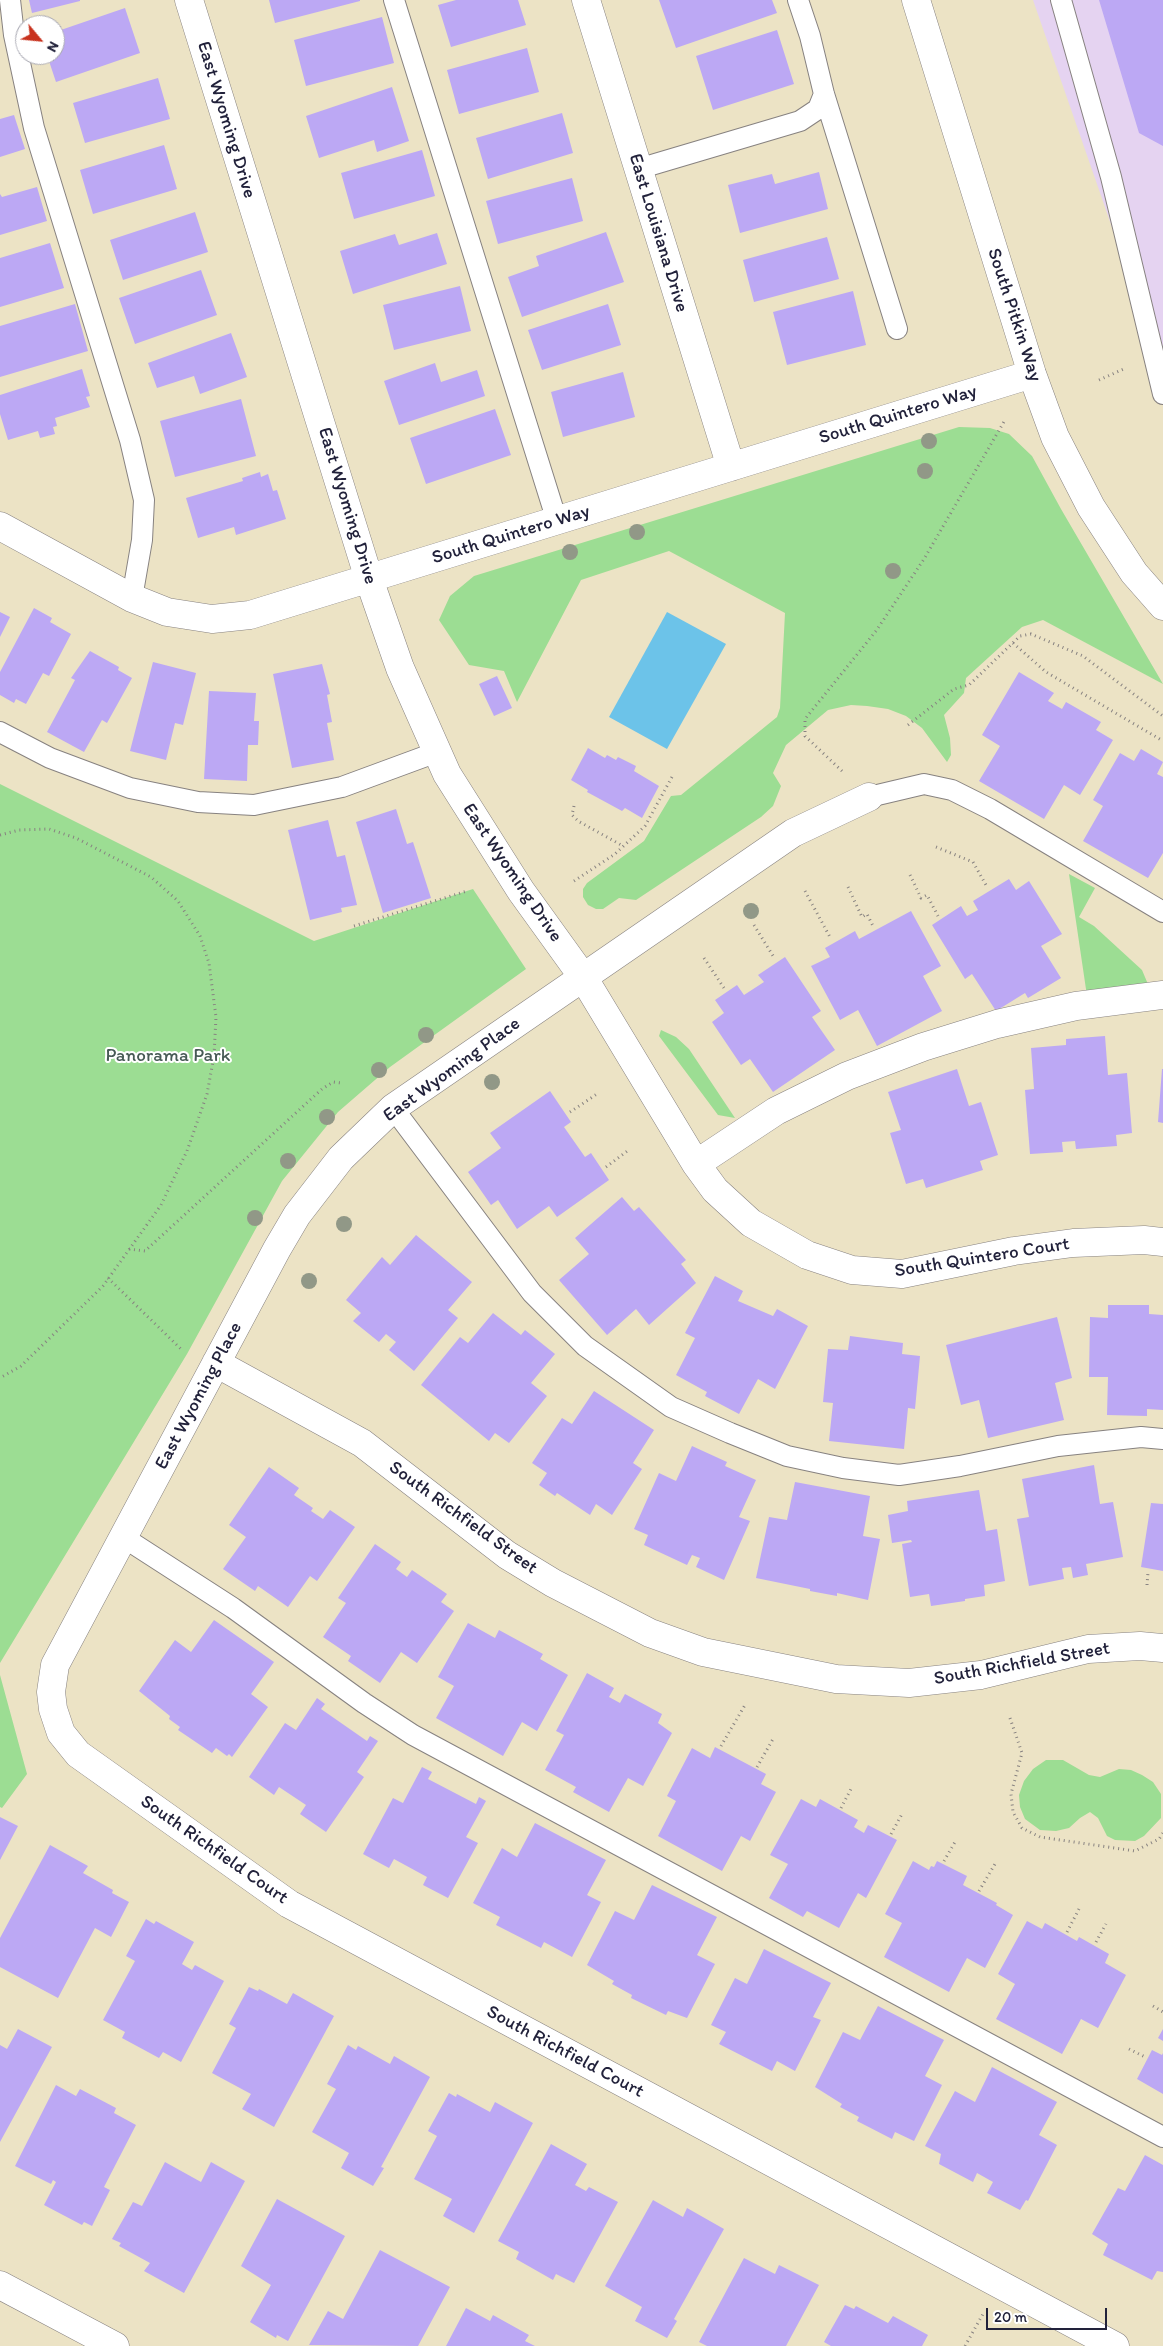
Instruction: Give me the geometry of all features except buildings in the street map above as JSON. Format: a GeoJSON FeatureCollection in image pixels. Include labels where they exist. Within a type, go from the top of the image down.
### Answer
{"type":"FeatureCollection","features":[{"type":"Feature","properties":{"kind":"street","name":"East Wyoming Drive"},"geometry":{"type":"LineString","coordinates":[[189,0],[369,579],[400,668],[447,774],[521,891],[583,977]]}},
{"type":"Feature","properties":{"kind":"street","name":"East Louisiana Drive"},"geometry":{"type":"LineString","coordinates":[[586,0],[731,467]]}},
{"type":"Feature","properties":{"kind":"street","name":"South Pitkin Way"},"geometry":{"type":"LineString","coordinates":[[916,0],[1032,374],[1055,437],[1091,507],[1134,573],[1163,606]]}},
{"type":"Feature","properties":{"kind":"street","name":"South Quintero Way"},"geometry":{"type":"LineString","coordinates":[[0,526],[132,598],[167,612],[212,619],[250,615],[1032,374]]}},
{"type":"Feature","properties":{"kind":"street","name":"East Wyoming Place"},"geometry":{"type":"LineString","coordinates":[[53,1709],[51,1692],[55,1665],[297,1215],[341,1158],[393,1108],[793,833],[869,797]]}},
{"type":"Feature","properties":{"kind":"street","name":"South Quintero Court"},"geometry":{"type":"LineString","coordinates":[[583,977],[696,1164],[714,1190],[751,1223],[807,1255],[852,1270],[902,1274],[1014,1251],[1073,1243],[1144,1240],[1163,1242]]}},
{"type":"Feature","properties":{"kind":"street"},"geometry":{"type":"LineString","coordinates":[[696,1164],[776,1111],[847,1076],[923,1047],[997,1024],[1076,1006],[1163,995]]}},
{"type":"Feature","properties":{"kind":"street","name":"South Richfield Street"},"geometry":{"type":"LineString","coordinates":[[216,1363],[362,1443],[507,1555],[553,1583],[650,1633],[703,1652],[836,1679],[909,1683],[981,1675],[1088,1649],[1140,1646],[1163,1648]]}},
{"type":"Feature","properties":{"kind":"street","name":"South Richfield Court"},"geometry":{"type":"LineString","coordinates":[[53,1709],[61,1732],[78,1754],[289,1904],[1115,2346]]}},
{"type":"Feature","properties":{"kind":"street"},"geometry":{"type":"LineString","coordinates":[[0,2285],[114,2346]]}},
{"type":"Feature","properties":{"kind":"lane"},"geometry":{"type":"LineString","coordinates":[[10,0],[14,35],[34,128],[130,440],[144,500],[142,540],[132,598]]}},
{"type":"Feature","properties":{"kind":"lane"},"geometry":{"type":"LineString","coordinates":[[394,0],[557,521]]}},
{"type":"Feature","properties":{"kind":"lane"},"geometry":{"type":"LineString","coordinates":[[798,0],[810,36],[824,94],[897,329]]}},
{"type":"Feature","properties":{"kind":"lane"},"geometry":{"type":"LineString","coordinates":[[1061,0],[1111,177],[1163,394]]}},
{"type":"Feature","properties":{"kind":"lane"},"geometry":{"type":"LineString","coordinates":[[638,169],[800,121],[818,109],[824,94]]}},
{"type":"Feature","properties":{"kind":"lane"},"geometry":{"type":"LineString","coordinates":[[0,732],[50,758],[130,788],[198,802],[254,805],[342,787],[438,752]]}},
{"type":"Feature","properties":{"kind":"lane"},"geometry":{"type":"LineString","coordinates":[[869,797],[924,784],[952,790],[990,809],[1163,912]]}},
{"type":"Feature","properties":{"kind":"lane"},"geometry":{"type":"LineString","coordinates":[[393,1108],[532,1293],[585,1346],[671,1407],[696,1418],[786,1456],[843,1468],[899,1475],[960,1466],[1058,1446],[1141,1437],[1163,1439]]}},
{"type":"Feature","properties":{"kind":"lane"},"geometry":{"type":"LineString","coordinates":[[123,1537],[233,1608],[364,1703],[413,1735],[1163,2137]]}},
{"type":"Feature","properties":{"kind":"path"},"geometry":{"type":"LineString","coordinates":[[1099,380],[1129,367]]}},
{"type":"Feature","properties":{"kind":"path"},"geometry":{"type":"LineString","coordinates":[[869,797],[805,736],[805,719],[876,631],[924,559],[1032,374]]}},
{"type":"Feature","properties":{"kind":"path"},"geometry":{"type":"LineString","coordinates":[[908,725],[954,689],[969,686],[1020,636],[1031,634],[1083,656],[1163,716]]}},
{"type":"Feature","properties":{"kind":"path"},"geometry":{"type":"LineString","coordinates":[[1012,643],[1046,672],[1163,740]]}},
{"type":"Feature","properties":{"kind":"path"},"geometry":{"type":"LineString","coordinates":[[574,881],[623,846],[645,826],[672,777]]}},
{"type":"Feature","properties":{"kind":"path"},"geometry":{"type":"LineString","coordinates":[[574,806],[572,815],[578,821],[623,846]]}},
{"type":"Feature","properties":{"kind":"path"},"geometry":{"type":"LineString","coordinates":[[0,835],[20,830],[49,829],[76,838],[151,877],[178,901],[200,936],[209,963],[216,1017],[214,1056],[207,1094],[187,1151],[161,1205],[108,1278],[21,1366],[0,1378]]}},
{"type":"Feature","properties":{"kind":"path"},"geometry":{"type":"LineString","coordinates":[[936,847],[973,862],[986,885]]}},
{"type":"Feature","properties":{"kind":"path"},"geometry":{"type":"LineString","coordinates":[[910,875],[921,898],[927,895],[938,916]]}},
{"type":"Feature","properties":{"kind":"path"},"geometry":{"type":"LineString","coordinates":[[848,887],[862,916],[867,914],[873,926]]}},
{"type":"Feature","properties":{"kind":"path"},"geometry":{"type":"LineString","coordinates":[[354,926],[467,890]]}},
{"type":"Feature","properties":{"kind":"path"},"geometry":{"type":"LineString","coordinates":[[805,891],[831,939]]}},
{"type":"Feature","properties":{"kind":"path"},"geometry":{"type":"LineString","coordinates":[[754,925],[775,958]]}},
{"type":"Feature","properties":{"kind":"path"},"geometry":{"type":"LineString","coordinates":[[704,958],[724,988]]}},
{"type":"Feature","properties":{"kind":"path"},"geometry":{"type":"LineString","coordinates":[[129,1249],[145,1252],[322,1089],[333,1082],[341,1083]]}},
{"type":"Feature","properties":{"kind":"path"},"geometry":{"type":"LineString","coordinates":[[570,1112],[597,1094]]}},
{"type":"Feature","properties":{"kind":"path"},"geometry":{"type":"LineString","coordinates":[[606,1167],[630,1149]]}},
{"type":"Feature","properties":{"kind":"path"},"geometry":{"type":"LineString","coordinates":[[108,1278],[187,1354]]}},
{"type":"Feature","properties":{"kind":"path"},"geometry":{"type":"LineString","coordinates":[[1147,1585],[1148,1572]]}},
{"type":"Feature","properties":{"kind":"path"},"geometry":{"type":"LineString","coordinates":[[721,1746],[745,1705]]}},
{"type":"Feature","properties":{"kind":"path"},"geometry":{"type":"LineString","coordinates":[[1010,1718],[1022,1753],[1011,1794],[1013,1812],[1022,1828],[1040,1837],[1135,1851],[1159,1839],[1163,1833]]}},
{"type":"Feature","properties":{"kind":"path"},"geometry":{"type":"LineString","coordinates":[[757,1767],[773,1739]]}},
{"type":"Feature","properties":{"kind":"path"},"geometry":{"type":"LineString","coordinates":[[841,1808],[852,1787]]}},
{"type":"Feature","properties":{"kind":"path"},"geometry":{"type":"LineString","coordinates":[[891,1834],[902,1814]]}},
{"type":"Feature","properties":{"kind":"path"},"geometry":{"type":"LineString","coordinates":[[944,1862],[955,1842]]}},
{"type":"Feature","properties":{"kind":"path"},"geometry":{"type":"LineString","coordinates":[[980,1891],[995,1864]]}},
{"type":"Feature","properties":{"kind":"path"},"geometry":{"type":"LineString","coordinates":[[1067,1932],[1079,1909]]}},
{"type":"Feature","properties":{"kind":"path"},"geometry":{"type":"LineString","coordinates":[[1096,1942],[1106,1924]]}},
{"type":"Feature","properties":{"kind":"path"},"geometry":{"type":"LineString","coordinates":[[1153,2006],[1163,2012]]}},
{"type":"Feature","properties":{"kind":"path"},"geometry":{"type":"LineString","coordinates":[[1129,2049],[1145,2057]]}},
{"type":"Feature","properties":{"kind":"path"},"geometry":{"type":"LineString","coordinates":[[965,2346],[983,2313]]}},
{"type":"Feature","properties":{"kind":"shaded area"},"geometry":{"type":"Polygon","coordinates":[[[1033,0],[1163,0],[1163,374],[1033,0]]]}},
{"type":"Feature","properties":{"kind":"green space"},"geometry":{"type":"Polygon","coordinates":[[[959,427],[990,428],[1009,434],[1032,456],[1163,684],[1043,620],[1022,627],[966,678],[964,693],[944,715],[950,738],[951,755],[947,762],[922,728],[906,716],[888,709],[867,706],[851,705],[828,710],[786,745],[773,773],[781,786],[773,806],[761,817],[636,900],[619,898],[603,909],[596,909],[588,905],[583,897],[583,889],[587,883],[644,841],[671,796],[681,795],[777,717],[780,708],[785,613],[669,551],[581,580],[517,702],[504,671],[469,665],[439,620],[450,596],[474,576],[959,427]]]}},
{"type":"Feature","properties":{"kind":"green space","name":"Panorama Park"},"geometry":{"type":"Polygon","coordinates":[[[0,784],[314,941],[473,889],[526,969],[390,1067],[338,1112],[282,1181],[187,1354],[0,1663],[0,784]]]}},
{"type":"Feature","properties":{"kind":"green space"},"geometry":{"type":"Polygon","coordinates":[[[1069,874],[1095,888],[1079,917],[1094,926],[1142,970],[1150,989],[1087,996],[1069,874]]]}},
{"type":"Feature","properties":{"kind":"green space"},"geometry":{"type":"Polygon","coordinates":[[[661,1030],[676,1037],[689,1049],[735,1118],[718,1115],[659,1036],[661,1030]]]}},
{"type":"Feature","properties":{"kind":"green space"},"geometry":{"type":"Polygon","coordinates":[[[0,1675],[27,1774],[2,1808],[0,1807],[0,1675]]]}},
{"type":"Feature","properties":{"kind":"green space"},"geometry":{"type":"Polygon","coordinates":[[[1046,1760],[1063,1760],[1089,1775],[1100,1777],[1119,1769],[1131,1770],[1142,1775],[1153,1782],[1161,1794],[1161,1818],[1144,1836],[1135,1841],[1115,1840],[1107,1836],[1098,1818],[1090,1812],[1069,1828],[1056,1831],[1040,1830],[1025,1819],[1020,1807],[1019,1795],[1024,1781],[1033,1769],[1046,1760]]]}},
{"type":"Feature","properties":{"kind":"water"},"geometry":{"type":"Polygon","coordinates":[[[667,612],[726,644],[667,749],[609,717],[667,612]]]}}]}
